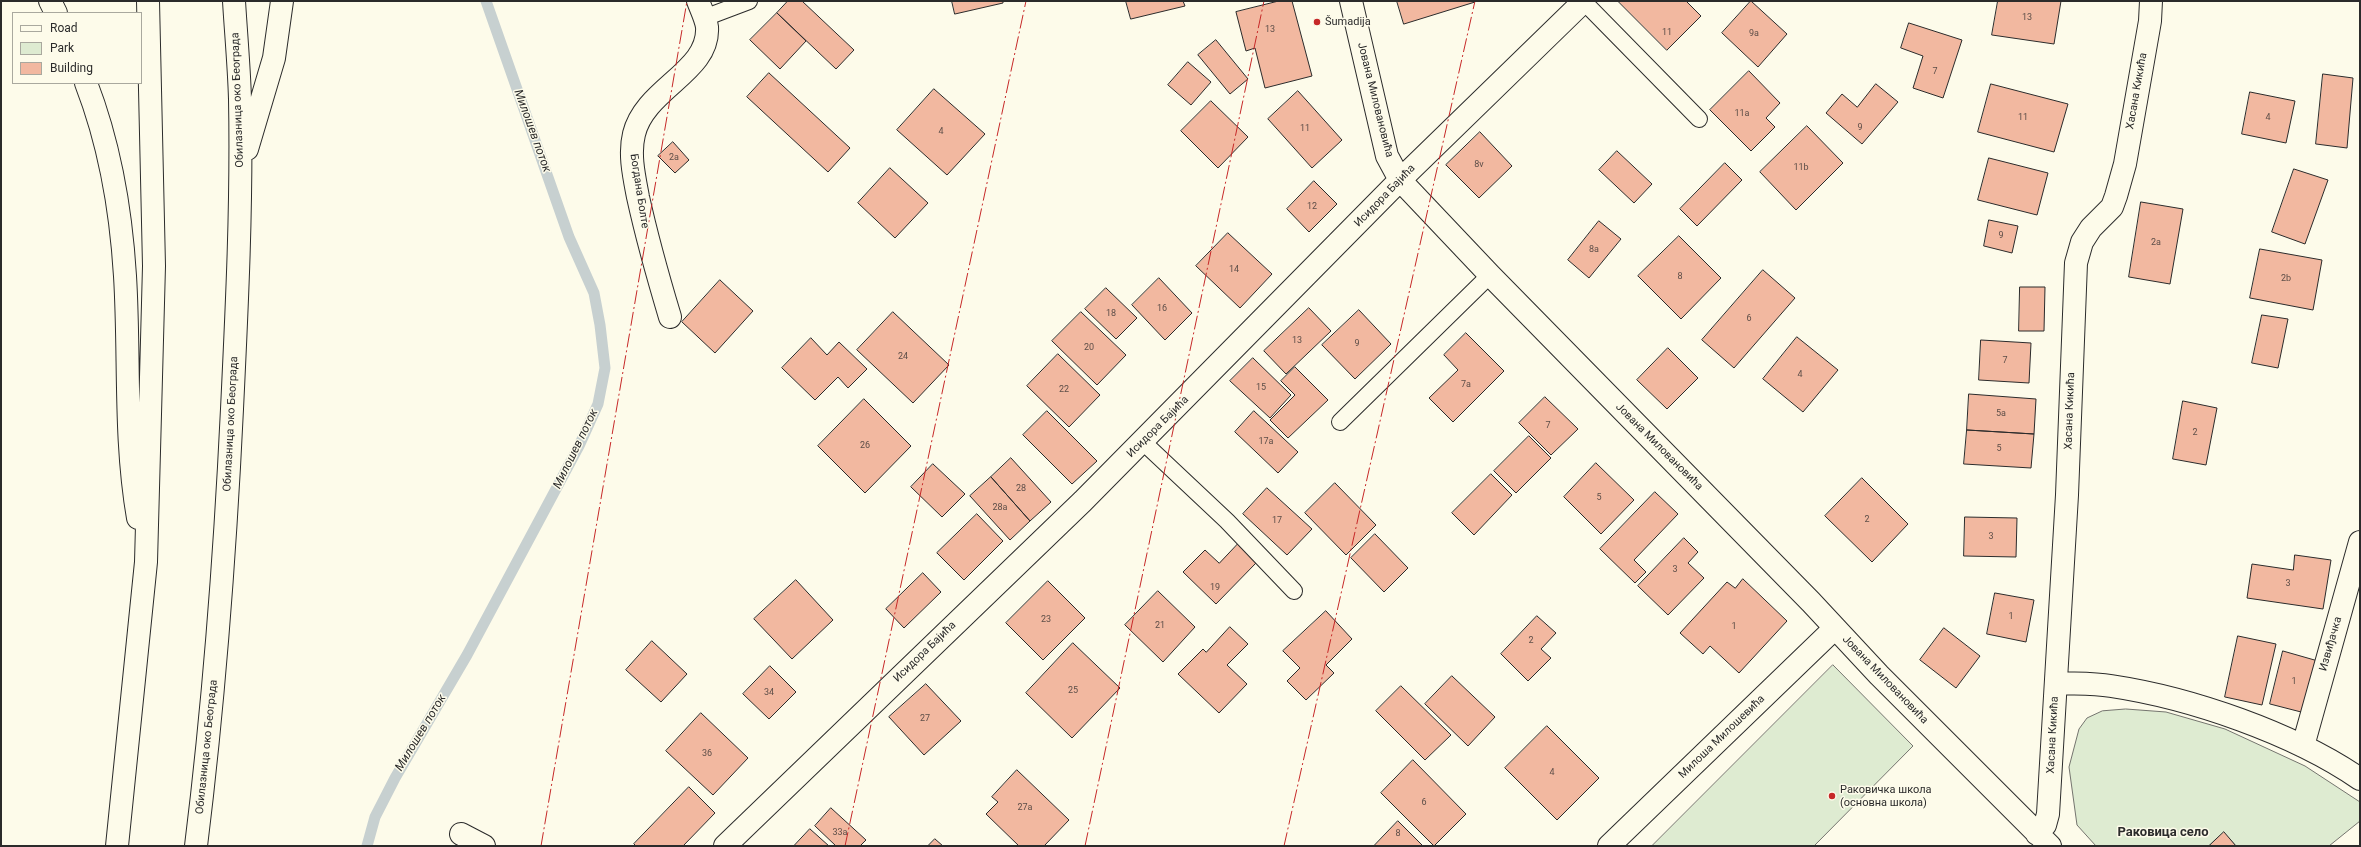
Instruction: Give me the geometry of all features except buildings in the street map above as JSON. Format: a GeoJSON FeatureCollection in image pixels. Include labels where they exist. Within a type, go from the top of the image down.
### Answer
{"type":"FeatureCollection","features":[{"type":"Feature","properties":{"kind":"main road"},"geometry":{"type":"LineString","coordinates":[[50,1],[56,12]]}},
{"type":"Feature","properties":{"kind":"main road"},"geometry":{"type":"LineString","coordinates":[[117,846],[146,562],[154,266],[148,1]]}},
{"type":"Feature","properties":{"kind":"main road","name":"Обилазница око Београда"},"geometry":{"type":"LineString","coordinates":[[196,846],[210,729],[225,545],[236,322],[240,172],[240,97],[234,1]]}},
{"type":"Feature","properties":{"kind":"main road"},"geometry":{"type":"LineString","coordinates":[[240,172],[274,58],[282,1]]}},
{"type":"Feature","properties":{"kind":"main road","name":"Јована Миловановића"},"geometry":{"type":"LineString","coordinates":[[1351,1],[1387,156],[1400,180],[1490,275],[2044,840]]}},
{"type":"Feature","properties":{"kind":"main road","name":"Исидора Бајића"},"geometry":{"type":"LineString","coordinates":[[725,846],[1143,442],[1400,180],[1584,1]]}},
{"type":"Feature","properties":{"kind":"main road","name":"Хасана Кикића"},"geometry":{"type":"LineString","coordinates":[[2044,840],[2048,814],[2067,495],[2076,263],[2082,242],[2091,228],[2112,207],[2116,196],[2125,164],[2150,21],[2151,1]]}},
{"type":"Feature","properties":{"kind":"main road","name":"Богдана Болте"},"geometry":{"type":"LineString","coordinates":[[670,317],[648,245],[631,156],[633,135],[645,108],[700,56],[707,26],[701,9]]}},
{"type":"Feature","properties":{"kind":"main road"},"geometry":{"type":"LineString","coordinates":[[86,84],[107,148],[118,201],[125,276],[127,409],[131,478],[146,562]]}},
{"type":"Feature","properties":{"kind":"main road","name":"Извиђачка"},"geometry":{"type":"LineString","coordinates":[[2303,746],[2360,542]]}},
{"type":"Feature","properties":{"kind":"main road","name":"Милоша Милошевића"},"geometry":{"type":"LineString","coordinates":[[1609,846],[1835,628]]}},
{"type":"Feature","properties":{"kind":"main road"},"geometry":{"type":"LineString","coordinates":[[2056,683],[2110,686],[2204,706],[2303,746],[2360,779]]}},
{"type":"Feature","properties":{"kind":"main road"},"geometry":{"type":"LineString","coordinates":[[461,834],[484,846]]}},
{"type":"Feature","properties":{"kind":"lane","name":"Богдана Болте"},"geometry":{"type":"LineString","coordinates":[[701,9],[749,1]]}},
{"type":"Feature","properties":{"kind":"lane"},"geometry":{"type":"LineString","coordinates":[[1584,1],[1699,119]]}},
{"type":"Feature","properties":{"kind":"lane"},"geometry":{"type":"LineString","coordinates":[[1340,422],[1490,275]]}},
{"type":"Feature","properties":{"kind":"lane"},"geometry":{"type":"LineString","coordinates":[[1143,442],[1228,521],[1294,591]]}},
{"type":"Feature","properties":{"kind":"green space","name":"Раковичка школа (основна школа)"},"geometry":{"type":"Polygon","coordinates":[[[1833,665],[1913,746],[1814,846],[1652,846],[1833,665]]]}},
{"type":"Feature","properties":{"kind":"green space"},"geometry":{"type":"Polygon","coordinates":[[[2126,709],[2166,712],[2225,729],[2305,766],[2360,802],[2360,821],[2329,846],[2236,846],[2224,833],[2209,846],[2096,846],[2077,825],[2069,767],[2079,729],[2087,718],[2102,711],[2126,709]]]}},
{"type":"Feature","properties":{"kind":"waterway","name":"Милошев поток"},"geometry":{"type":"LineString","coordinates":[[367,846],[375,817],[395,778],[467,655],[579,446],[598,404],[605,368],[600,325],[594,293],[569,237],[486,1]]}},
{"type":"Feature","properties":{"kind":"power"},"geometry":{"type":"LineString","coordinates":[[541,846],[687,1]]}},
{"type":"Feature","properties":{"kind":"power"},"geometry":{"type":"LineString","coordinates":[[845,846],[1026,1]]}},
{"type":"Feature","properties":{"kind":"power"},"geometry":{"type":"LineString","coordinates":[[1085,846],[1264,1]]}},
{"type":"Feature","properties":{"kind":"power"},"geometry":{"type":"LineString","coordinates":[[1284,846],[1475,1]]}},
{"type":"Feature","properties":{"kind":"place","name":"Šumadija"},"geometry":{"type":"Point","coordinates":[1317,22]}},
{"type":"Feature","properties":{"kind":"place","name":"Раковичка школа (основна школа)"},"geometry":{"type":"Point","coordinates":[1832,796]}},
{"type":"Feature","properties":{"kind":"district","name":"Раковица село"},"geometry":{"type":"Point","coordinates":[2163,833]}}]}
